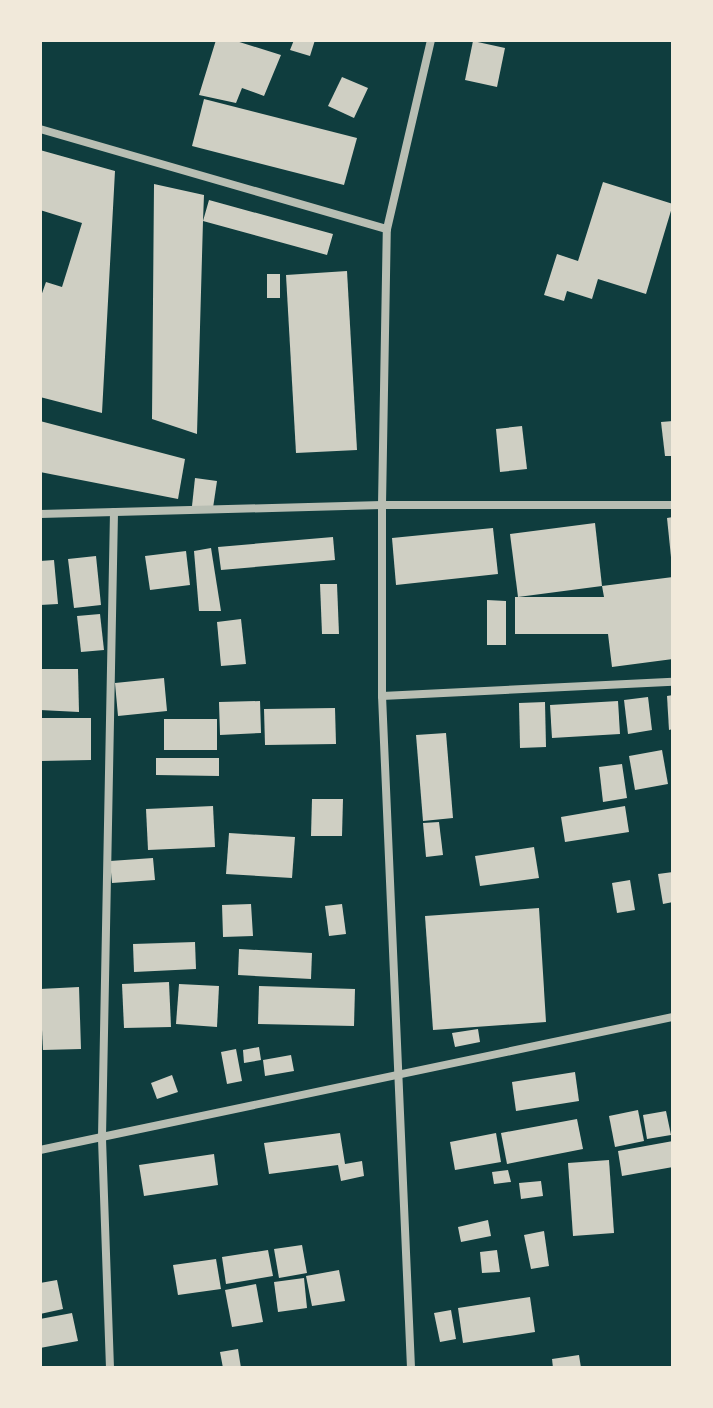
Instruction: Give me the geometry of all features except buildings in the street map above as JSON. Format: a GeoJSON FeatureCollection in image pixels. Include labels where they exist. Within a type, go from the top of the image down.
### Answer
{"type":"FeatureCollection","features":[{"type":"Feature","properties":{"kind":"street"},"geometry":{"type":"LineString","coordinates":[[411,1368],[382,696],[382,505],[387,229],[431,40]]}},
{"type":"Feature","properties":{"kind":"street"},"geometry":{"type":"LineString","coordinates":[[40,129],[387,229]]}},
{"type":"Feature","properties":{"kind":"street"},"geometry":{"type":"LineString","coordinates":[[40,514],[382,505],[673,505]]}},
{"type":"Feature","properties":{"kind":"street"},"geometry":{"type":"LineString","coordinates":[[110,1368],[102,1137],[114,512]]}},
{"type":"Feature","properties":{"kind":"street"},"geometry":{"type":"LineString","coordinates":[[382,696],[673,682]]}},
{"type":"Feature","properties":{"kind":"street"},"geometry":{"type":"LineString","coordinates":[[40,1150],[673,1017]]}}]}
